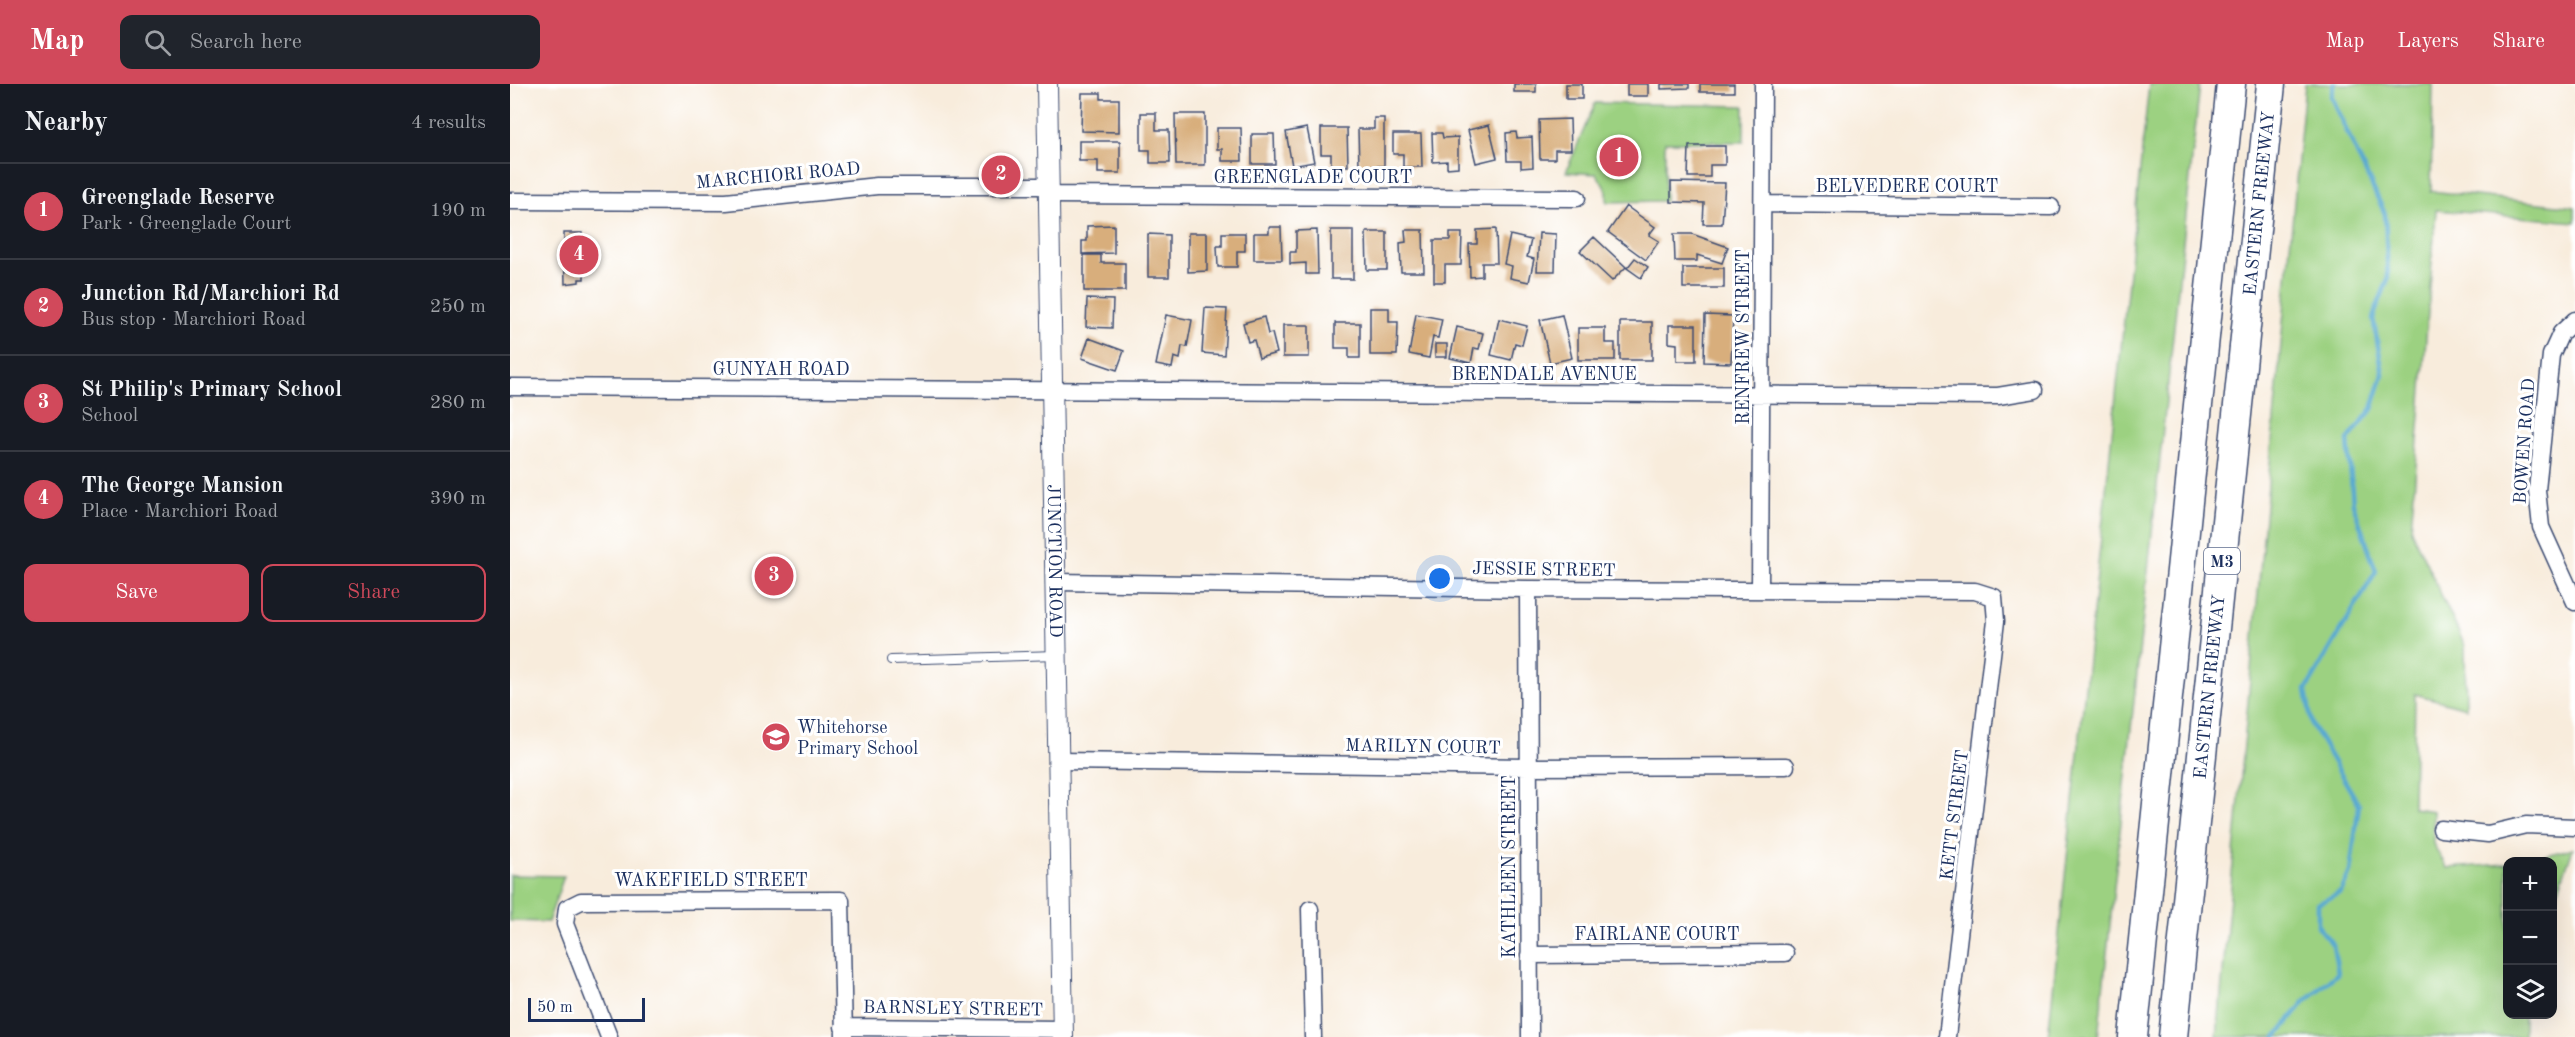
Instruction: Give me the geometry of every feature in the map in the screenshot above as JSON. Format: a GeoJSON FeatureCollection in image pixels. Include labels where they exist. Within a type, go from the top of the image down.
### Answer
{"type":"FeatureCollection","features":[{"type":"Feature","properties":{"kind":"highway","name":"M3"},"geometry":{"type":"LineString","coordinates":[[2133,1037],[2231,84]]}},
{"type":"Feature","properties":{"kind":"highway","name":"EASTERN FREEWAY"},"geometry":{"type":"LineString","coordinates":[[2173,1037],[2271,84]]}},
{"type":"Feature","properties":{"kind":"street","name":"JUNCTION ROAD"},"geometry":{"type":"LineString","coordinates":[[1047,84],[1063,1033]]}},
{"type":"Feature","properties":{"kind":"street","name":"RENFREW STREET"},"geometry":{"type":"LineString","coordinates":[[1760,590],[1763,84]]}},
{"type":"Feature","properties":{"kind":"street","name":"MARCHIORI ROAD"},"geometry":{"type":"LineString","coordinates":[[510,201],[726,202],[877,186],[1049,191]]}},
{"type":"Feature","properties":{"kind":"street","name":"GREENGLADE COURT"},"geometry":{"type":"LineString","coordinates":[[1049,191],[1577,198]]}},
{"type":"Feature","properties":{"kind":"street","name":"BELVEDERE COURT"},"geometry":{"type":"LineString","coordinates":[[1763,204],[2051,207]]}},
{"type":"Feature","properties":{"kind":"street","name":"BOWEN ROAD"},"geometry":{"type":"LineString","coordinates":[[2575,320],[2561,333],[2551,354],[2537,490],[2541,527],[2575,602]]}},
{"type":"Feature","properties":{"kind":"street","name":"GUNYAH ROAD"},"geometry":{"type":"LineString","coordinates":[[510,387],[1053,390]]}},
{"type":"Feature","properties":{"kind":"street","name":"BRENDALE AVENUE"},"geometry":{"type":"LineString","coordinates":[[1053,390],[1998,396],[2035,390]]}},
{"type":"Feature","properties":{"kind":"street","name":"JESSIE STREET"},"geometry":{"type":"LineString","coordinates":[[1056,582],[1528,589],[1975,591],[1994,597]]}},
{"type":"Feature","properties":{"kind":"street","name":"KATHLEEN STREET"},"geometry":{"type":"LineString","coordinates":[[1528,589],[1530,1037]]}},
{"type":"Feature","properties":{"kind":"street","name":"KETT STREET"},"geometry":{"type":"LineString","coordinates":[[1947,1037],[1996,621],[1994,597]]}},
{"type":"Feature","properties":{"kind":"street","name":"MARILYN COURT"},"geometry":{"type":"LineString","coordinates":[[1059,761],[1528,767],[1786,766]]}},
{"type":"Feature","properties":{"kind":"street"},"geometry":{"type":"LineString","coordinates":[[2441,829],[2479,834],[2526,825],[2575,827]]}},
{"type":"Feature","properties":{"kind":"street","name":"WAKEFIELD STREET"},"geometry":{"type":"LineString","coordinates":[[609,1037],[565,924],[567,908],[581,901],[840,900],[843,1032]]}},
{"type":"Feature","properties":{"kind":"street"},"geometry":{"type":"LineString","coordinates":[[1310,909],[1313,1037]]}},
{"type":"Feature","properties":{"kind":"street","name":"FAIRLANE COURT"},"geometry":{"type":"LineString","coordinates":[[1529,955],[1785,953]]}},
{"type":"Feature","properties":{"kind":"street","name":"BARNSLEY STREET"},"geometry":{"type":"LineString","coordinates":[[843,1032],[1063,1033]]}},
{"type":"Feature","properties":{"kind":"lane"},"geometry":{"type":"LineString","coordinates":[[891,660],[1058,655]]}},
{"type":"Feature","properties":{"kind":"green space"},"geometry":{"type":"Polygon","coordinates":[[[2149,84],[2200,84],[2098,1037],[2048,1037],[2149,84]]]}},
{"type":"Feature","properties":{"kind":"green space"},"geometry":{"type":"Polygon","coordinates":[[[2305,84],[2433,84],[2431,191],[2575,207],[2575,222],[2436,210],[2411,530],[2465,646],[2466,708],[2415,694],[2413,808],[2433,811],[2433,844],[2447,868],[2503,864],[2503,1019],[2524,1019],[2524,1037],[2217,1037],[2305,84]]]}},
{"type":"Feature","properties":{"kind":"green space"},"geometry":{"type":"Polygon","coordinates":[[[1595,103],[1744,106],[1744,142],[1665,142],[1665,201],[1607,202],[1607,192],[1597,174],[1566,172],[1595,103]]]}},
{"type":"Feature","properties":{"kind":"green space"},"geometry":{"type":"Polygon","coordinates":[[[2573,848],[2557,894],[2557,857],[2538,857],[2573,848]]]}},
{"type":"Feature","properties":{"kind":"green space"},"geometry":{"type":"Polygon","coordinates":[[[510,875],[564,876],[548,922],[510,921],[510,875]]]}},
{"type":"Feature","properties":{"kind":"building"},"geometry":{"type":"Polygon","coordinates":[[[1514,84],[1536,84],[1536,92],[1514,92],[1514,84]]]}},
{"type":"Feature","properties":{"kind":"building"},"geometry":{"type":"Polygon","coordinates":[[[1566,84],[1582,84],[1582,99],[1566,99],[1566,84]]]}},
{"type":"Feature","properties":{"kind":"building"},"geometry":{"type":"Polygon","coordinates":[[[1627,84],[1648,84],[1648,96],[1627,96],[1627,84]]]}},
{"type":"Feature","properties":{"kind":"building"},"geometry":{"type":"Polygon","coordinates":[[[1661,84],[1689,84],[1689,88],[1661,89],[1661,84]]]}},
{"type":"Feature","properties":{"kind":"building"},"geometry":{"type":"Polygon","coordinates":[[[1700,84],[1734,84],[1734,92],[1700,92],[1700,84]]]}},
{"type":"Feature","properties":{"kind":"building"},"geometry":{"type":"Polygon","coordinates":[[[1082,93],[1101,93],[1101,99],[1119,99],[1119,132],[1081,131],[1082,93]]]}},
{"type":"Feature","properties":{"kind":"building"},"geometry":{"type":"Polygon","coordinates":[[[1141,113],[1156,113],[1156,130],[1169,130],[1170,163],[1150,163],[1150,150],[1141,150],[1141,113]]]}},
{"type":"Feature","properties":{"kind":"building"},"geometry":{"type":"Polygon","coordinates":[[[1175,114],[1205,114],[1205,165],[1176,165],[1175,114]]]}},
{"type":"Feature","properties":{"kind":"building"},"geometry":{"type":"Polygon","coordinates":[[[1374,118],[1384,118],[1384,166],[1359,166],[1358,129],[1374,129],[1374,118]]]}},
{"type":"Feature","properties":{"kind":"building"},"geometry":{"type":"Polygon","coordinates":[[[1570,119],[1571,150],[1555,150],[1555,159],[1540,159],[1539,120],[1570,119]]]}},
{"type":"Feature","properties":{"kind":"building"},"geometry":{"type":"Polygon","coordinates":[[[1489,125],[1497,158],[1476,163],[1468,130],[1489,125]]]}},
{"type":"Feature","properties":{"kind":"building"},"geometry":{"type":"Polygon","coordinates":[[[1217,128],[1241,128],[1242,161],[1222,161],[1222,149],[1217,149],[1217,128]]]}},
{"type":"Feature","properties":{"kind":"building"},"geometry":{"type":"Polygon","coordinates":[[[1307,128],[1314,162],[1292,166],[1286,132],[1307,128]]]}},
{"type":"Feature","properties":{"kind":"building"},"geometry":{"type":"Polygon","coordinates":[[[1321,128],[1347,128],[1348,166],[1331,166],[1331,154],[1321,154],[1321,128]]]}},
{"type":"Feature","properties":{"kind":"building"},"geometry":{"type":"Polygon","coordinates":[[[1516,132],[1517,138],[1532,137],[1533,167],[1521,168],[1521,161],[1507,161],[1506,133],[1516,132]]]}},
{"type":"Feature","properties":{"kind":"building"},"geometry":{"type":"Polygon","coordinates":[[[1432,133],[1442,133],[1443,138],[1458,137],[1458,167],[1447,168],[1447,161],[1433,162],[1432,133]]]}},
{"type":"Feature","properties":{"kind":"building"},"geometry":{"type":"Polygon","coordinates":[[[1252,134],[1274,134],[1275,164],[1252,164],[1252,134]]]}},
{"type":"Feature","properties":{"kind":"building"},"geometry":{"type":"Polygon","coordinates":[[[1393,134],[1421,134],[1422,167],[1403,167],[1403,154],[1393,154],[1393,134]]]}},
{"type":"Feature","properties":{"kind":"building"},"geometry":{"type":"Polygon","coordinates":[[[1079,141],[1120,141],[1120,173],[1098,173],[1098,161],[1079,161],[1079,141]]]}},
{"type":"Feature","properties":{"kind":"building"},"geometry":{"type":"Polygon","coordinates":[[[1689,146],[1725,146],[1725,165],[1710,165],[1710,177],[1688,177],[1689,146]]]}},
{"type":"Feature","properties":{"kind":"building"},"geometry":{"type":"Polygon","coordinates":[[[1671,182],[1725,183],[1722,224],[1703,224],[1704,203],[1671,202],[1671,182]]]}},
{"type":"Feature","properties":{"kind":"building"},"geometry":{"type":"Polygon","coordinates":[[[1626,206],[1655,227],[1649,235],[1659,241],[1646,260],[1608,232],[1626,206]]]}},
{"type":"Feature","properties":{"kind":"building"},"geometry":{"type":"Polygon","coordinates":[[[1114,225],[1114,253],[1082,254],[1082,241],[1087,241],[1087,226],[1114,225]]]}},
{"type":"Feature","properties":{"kind":"building"},"geometry":{"type":"Polygon","coordinates":[[[1269,227],[1281,227],[1282,260],[1254,260],[1254,233],[1269,233],[1269,227]]]}},
{"type":"Feature","properties":{"kind":"building"},"geometry":{"type":"Polygon","coordinates":[[[1496,229],[1497,263],[1482,263],[1482,276],[1470,277],[1469,244],[1477,244],[1477,230],[1496,229]]]}},
{"type":"Feature","properties":{"kind":"building"},"geometry":{"type":"Polygon","coordinates":[[[1317,230],[1318,274],[1306,274],[1306,263],[1290,264],[1290,252],[1296,252],[1296,231],[1317,230]]]}},
{"type":"Feature","properties":{"kind":"building"},"geometry":{"type":"Polygon","coordinates":[[[1331,230],[1353,230],[1353,279],[1331,279],[1331,230]]]}},
{"type":"Feature","properties":{"kind":"building"},"geometry":{"type":"Polygon","coordinates":[[[1405,230],[1423,230],[1424,272],[1401,272],[1400,243],[1406,242],[1405,230]]]}},
{"type":"Feature","properties":{"kind":"building"},"geometry":{"type":"Polygon","coordinates":[[[1366,232],[1387,232],[1387,270],[1367,270],[1366,232]]]}},
{"type":"Feature","properties":{"kind":"building"},"geometry":{"type":"Polygon","coordinates":[[[564,233],[582,233],[581,241],[593,241],[593,269],[584,269],[584,279],[579,279],[579,282],[565,284],[564,233]]]}},
{"type":"Feature","properties":{"kind":"building"},"geometry":{"type":"Polygon","coordinates":[[[1188,233],[1207,233],[1207,271],[1188,272],[1188,233]]]}},
{"type":"Feature","properties":{"kind":"building"},"geometry":{"type":"Polygon","coordinates":[[[1222,233],[1245,233],[1245,251],[1237,251],[1237,267],[1218,267],[1217,246],[1222,246],[1222,233]]]}},
{"type":"Feature","properties":{"kind":"building"},"geometry":{"type":"Polygon","coordinates":[[[1450,233],[1462,233],[1461,265],[1445,265],[1445,282],[1434,282],[1434,240],[1450,240],[1450,233]]]}},
{"type":"Feature","properties":{"kind":"building"},"geometry":{"type":"Polygon","coordinates":[[[1539,233],[1556,234],[1555,271],[1537,271],[1539,233]]]}},
{"type":"Feature","properties":{"kind":"building"},"geometry":{"type":"Polygon","coordinates":[[[1148,234],[1169,235],[1169,277],[1148,277],[1148,234]]]}},
{"type":"Feature","properties":{"kind":"building"},"geometry":{"type":"Polygon","coordinates":[[[1674,234],[1692,234],[1728,247],[1722,263],[1697,255],[1697,261],[1675,261],[1674,234]]]}},
{"type":"Feature","properties":{"kind":"building"},"geometry":{"type":"Polygon","coordinates":[[[1510,235],[1531,240],[1527,257],[1534,259],[1529,282],[1510,278],[1512,266],[1504,264],[1510,235]]]}},
{"type":"Feature","properties":{"kind":"building"},"geometry":{"type":"Polygon","coordinates":[[[1594,237],[1626,267],[1612,281],[1580,251],[1594,237]]]}},
{"type":"Feature","properties":{"kind":"building"},"geometry":{"type":"Polygon","coordinates":[[[1084,255],[1101,255],[1101,263],[1125,263],[1125,291],[1084,291],[1084,255]]]}},
{"type":"Feature","properties":{"kind":"building"},"geometry":{"type":"Polygon","coordinates":[[[1635,258],[1648,267],[1641,278],[1627,268],[1635,258]]]}},
{"type":"Feature","properties":{"kind":"building"},"geometry":{"type":"Polygon","coordinates":[[[1683,268],[1724,268],[1724,288],[1683,288],[1683,268]]]}},
{"type":"Feature","properties":{"kind":"building"},"geometry":{"type":"Polygon","coordinates":[[[1087,299],[1113,300],[1112,328],[1086,327],[1087,299]]]}},
{"type":"Feature","properties":{"kind":"building"},"geometry":{"type":"Polygon","coordinates":[[[1205,308],[1227,309],[1224,355],[1202,353],[1205,308]]]}},
{"type":"Feature","properties":{"kind":"building"},"geometry":{"type":"Polygon","coordinates":[[[1370,308],[1389,308],[1389,322],[1398,322],[1397,355],[1370,355],[1370,308]]]}},
{"type":"Feature","properties":{"kind":"building"},"geometry":{"type":"Polygon","coordinates":[[[1416,314],[1442,319],[1438,338],[1433,337],[1429,358],[1409,354],[1416,314]]]}},
{"type":"Feature","properties":{"kind":"building"},"geometry":{"type":"Polygon","coordinates":[[[1166,315],[1192,320],[1187,347],[1182,346],[1180,359],[1174,357],[1172,368],[1156,365],[1166,315]]]}},
{"type":"Feature","properties":{"kind":"building"},"geometry":{"type":"Polygon","coordinates":[[[1562,315],[1572,358],[1550,363],[1540,320],[1562,315]]]}},
{"type":"Feature","properties":{"kind":"building"},"geometry":{"type":"Polygon","coordinates":[[[1705,315],[1733,316],[1731,363],[1704,362],[1705,315]]]}},
{"type":"Feature","properties":{"kind":"building"},"geometry":{"type":"Polygon","coordinates":[[[1264,317],[1268,334],[1272,333],[1277,353],[1259,358],[1254,340],[1248,342],[1243,323],[1264,317]]]}},
{"type":"Feature","properties":{"kind":"building"},"geometry":{"type":"Polygon","coordinates":[[[1499,319],[1527,326],[1522,345],[1515,343],[1511,360],[1491,355],[1499,319]]]}},
{"type":"Feature","properties":{"kind":"building"},"geometry":{"type":"Polygon","coordinates":[[[1620,322],[1652,322],[1652,360],[1620,360],[1620,322]]]}},
{"type":"Feature","properties":{"kind":"building"},"geometry":{"type":"Polygon","coordinates":[[[1335,323],[1360,323],[1360,358],[1349,358],[1349,348],[1335,348],[1335,323]]]}},
{"type":"Feature","properties":{"kind":"building"},"geometry":{"type":"Polygon","coordinates":[[[1283,325],[1309,325],[1309,357],[1283,357],[1283,325]]]}},
{"type":"Feature","properties":{"kind":"building"},"geometry":{"type":"Polygon","coordinates":[[[1669,325],[1696,325],[1696,361],[1677,361],[1677,344],[1669,343],[1669,325]]]}},
{"type":"Feature","properties":{"kind":"building"},"geometry":{"type":"Polygon","coordinates":[[[1457,327],[1483,333],[1479,349],[1474,348],[1471,363],[1450,358],[1457,327]]]}},
{"type":"Feature","properties":{"kind":"building"},"geometry":{"type":"Polygon","coordinates":[[[1578,328],[1605,328],[1605,343],[1615,343],[1615,360],[1578,360],[1578,328]]]}},
{"type":"Feature","properties":{"kind":"building"},"geometry":{"type":"Polygon","coordinates":[[[1089,338],[1124,351],[1117,370],[1082,358],[1089,338]]]}},
{"type":"Feature","properties":{"kind":"building"},"geometry":{"type":"Polygon","coordinates":[[[1435,344],[1447,344],[1447,357],[1435,357],[1435,344]]]}},
{"type":"Feature","properties":{"kind":"waterway"},"geometry":{"type":"LineString","coordinates":[[2276,1037],[2305,1001],[2338,973],[2333,945],[2318,926],[2318,904],[2341,892],[2350,872],[2359,805],[2312,725],[2306,690],[2376,571],[2353,504],[2348,440],[2372,409],[2383,374],[2373,318],[2388,279],[2385,214],[2331,97],[2334,84]]}},
{"type":"Feature","properties":{"kind":"place","name":"Greenglade Reserve"},"geometry":{"type":"Point","coordinates":[1619,157]}},
{"type":"Feature","properties":{"kind":"place","name":"Junction Rd/Marchiori Rd"},"geometry":{"type":"Point","coordinates":[1001,175]}},
{"type":"Feature","properties":{"kind":"place","name":"The George Mansion"},"geometry":{"type":"Point","coordinates":[579,255]}},
{"type":"Feature","properties":{"kind":"place","name":"St Philip's Primary School"},"geometry":{"type":"Point","coordinates":[774,576]}},
{"type":"Feature","properties":{"kind":"place","name":"Whitehorse Primary School"},"geometry":{"type":"Point","coordinates":[776,737]}}]}
